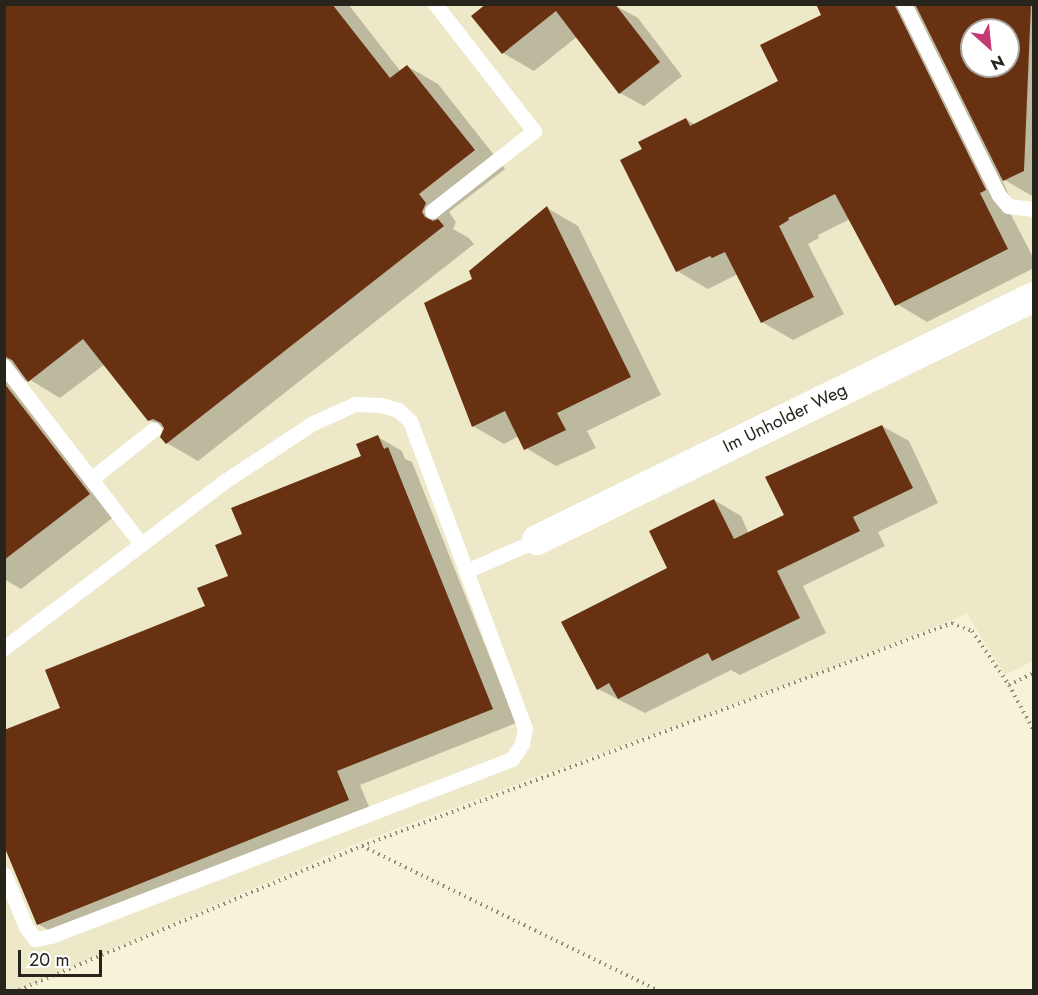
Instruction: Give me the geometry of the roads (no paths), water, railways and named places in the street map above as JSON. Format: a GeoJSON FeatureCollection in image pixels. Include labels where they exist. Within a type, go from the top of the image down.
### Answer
{"type":"FeatureCollection","features":[{"type":"Feature","properties":{"kind":"street","name":"Im Unholder Weg"},"geometry":{"type":"LineString","coordinates":[[537,540],[1034,297]]}},
{"type":"Feature","properties":{"kind":"lane"},"geometry":{"type":"LineString","coordinates":[[432,211],[534,130],[435,4]]}},
{"type":"Feature","properties":{"kind":"lane"},"geometry":{"type":"LineString","coordinates":[[904,4],[999,195],[1008,206],[1034,209]]}},
{"type":"Feature","properties":{"kind":"lane"},"geometry":{"type":"LineString","coordinates":[[4,366],[141,544]]}},
{"type":"Feature","properties":{"kind":"lane"},"geometry":{"type":"LineString","coordinates":[[4,648],[225,481],[311,424],[355,404],[381,405],[398,410],[410,421],[525,728],[522,744],[512,759],[51,936],[35,939],[26,927],[4,874]]}},
{"type":"Feature","properties":{"kind":"lane"},"geometry":{"type":"LineString","coordinates":[[91,479],[154,429]]}},
{"type":"Feature","properties":{"kind":"lane"},"geometry":{"type":"LineString","coordinates":[[466,571],[537,540]]}}]}
